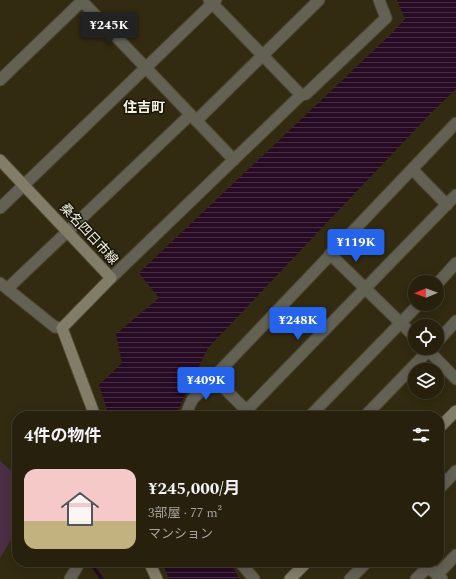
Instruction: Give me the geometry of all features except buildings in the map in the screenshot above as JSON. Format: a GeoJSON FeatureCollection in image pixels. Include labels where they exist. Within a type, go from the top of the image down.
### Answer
{"type":"FeatureCollection","features":[{"type":"Feature","properties":{"kind":"main road","name":"桑名四日市線"},"geometry":{"type":"LineString","coordinates":[[0,160],[111,278],[62,328]]}},
{"type":"Feature","properties":{"kind":"main road"},"geometry":{"type":"LineString","coordinates":[[62,328],[93,411]]}},
{"type":"Feature","properties":{"kind":"main road"},"geometry":{"type":"LineString","coordinates":[[444,423],[456,411]]}},
{"type":"Feature","properties":{"kind":"main road"},"geometry":{"type":"LineString","coordinates":[[151,567],[157,579]]}},
{"type":"Feature","properties":{"kind":"main road"},"geometry":{"type":"LineString","coordinates":[[290,579],[303,567]]}},
{"type":"Feature","properties":{"kind":"street"},"geometry":{"type":"LineString","coordinates":[[62,328],[55,327],[4,285],[68,232],[262,56],[319,0]]}},
{"type":"Feature","properties":{"kind":"street"},"geometry":{"type":"LineString","coordinates":[[111,278],[301,95],[306,94],[386,18],[379,0]]}},
{"type":"Feature","properties":{"kind":"street"},"geometry":{"type":"LineString","coordinates":[[0,208],[146,68],[213,1],[262,56],[301,95]]}},
{"type":"Feature","properties":{"kind":"street"},"geometry":{"type":"LineString","coordinates":[[0,80],[87,2],[146,68],[234,160]]}},
{"type":"Feature","properties":{"kind":"street"},"geometry":{"type":"LineString","coordinates":[[187,411],[192,400],[213,377],[456,123]]}},
{"type":"Feature","properties":{"kind":"street"},"geometry":{"type":"LineString","coordinates":[[412,170],[456,212]]}},
{"type":"Feature","properties":{"kind":"street"},"geometry":{"type":"LineString","coordinates":[[249,411],[456,195]]}},
{"type":"Feature","properties":{"kind":"street"},"geometry":{"type":"LineString","coordinates":[[330,254],[408,330]]}},
{"type":"Feature","properties":{"kind":"street"},"geometry":{"type":"LineString","coordinates":[[444,276],[456,263]]}},
{"type":"Feature","properties":{"kind":"street"},"geometry":{"type":"LineString","coordinates":[[315,411],[412,311]]}},
{"type":"Feature","properties":{"kind":"street"},"geometry":{"type":"LineString","coordinates":[[444,335],[456,322]]}},
{"type":"Feature","properties":{"kind":"street"},"geometry":{"type":"LineString","coordinates":[[370,411],[422,355]]}},
{"type":"Feature","properties":{"kind":"street"},"geometry":{"type":"LineString","coordinates":[[434,355],[456,378]]}},
{"type":"Feature","properties":{"kind":"street"},"geometry":{"type":"LineString","coordinates":[[213,377],[245,411]]}},
{"type":"Feature","properties":{"kind":"street"},"geometry":{"type":"LineString","coordinates":[[444,483],[456,471]]}},
{"type":"Feature","properties":{"kind":"street"},"geometry":{"type":"LineString","coordinates":[[427,567],[439,577],[456,555]]}},
{"type":"Feature","properties":{"kind":"street"},"geometry":{"type":"LineString","coordinates":[[70,579],[77,567]]}},
{"type":"Feature","properties":{"kind":"street"},"geometry":{"type":"LineString","coordinates":[[244,567],[254,579]]}},
{"type":"Feature","properties":{"kind":"street"},"geometry":{"type":"LineString","coordinates":[[350,579],[362,567]]}},
{"type":"Feature","properties":{"kind":"street"},"geometry":{"type":"LineString","coordinates":[[416,579],[422,567]]}},
{"type":"Feature","properties":{"kind":"shaded area"},"geometry":{"type":"Polygon","coordinates":[[[397,0],[456,0],[456,89],[431,113],[208,348],[177,411],[107,411],[99,385],[122,363],[116,334],[159,298],[139,273],[405,19],[397,0]]]}},
{"type":"Feature","properties":{"kind":"shaded area"},"geometry":{"type":"Polygon","coordinates":[[[0,461],[12,472],[12,538],[0,558],[0,461]]]}},
{"type":"Feature","properties":{"kind":"shaded area"},"geometry":{"type":"Polygon","coordinates":[[[164,567],[233,567],[239,578],[238,579],[169,579],[164,567]]]}},
{"type":"Feature","properties":{"kind":"waterway"},"geometry":{"type":"LineString","coordinates":[[94,567],[102,579]]}},
{"type":"Feature","properties":{"kind":"district","name":"住吉町"},"geometry":{"type":"Point","coordinates":[144,107]}}]}
